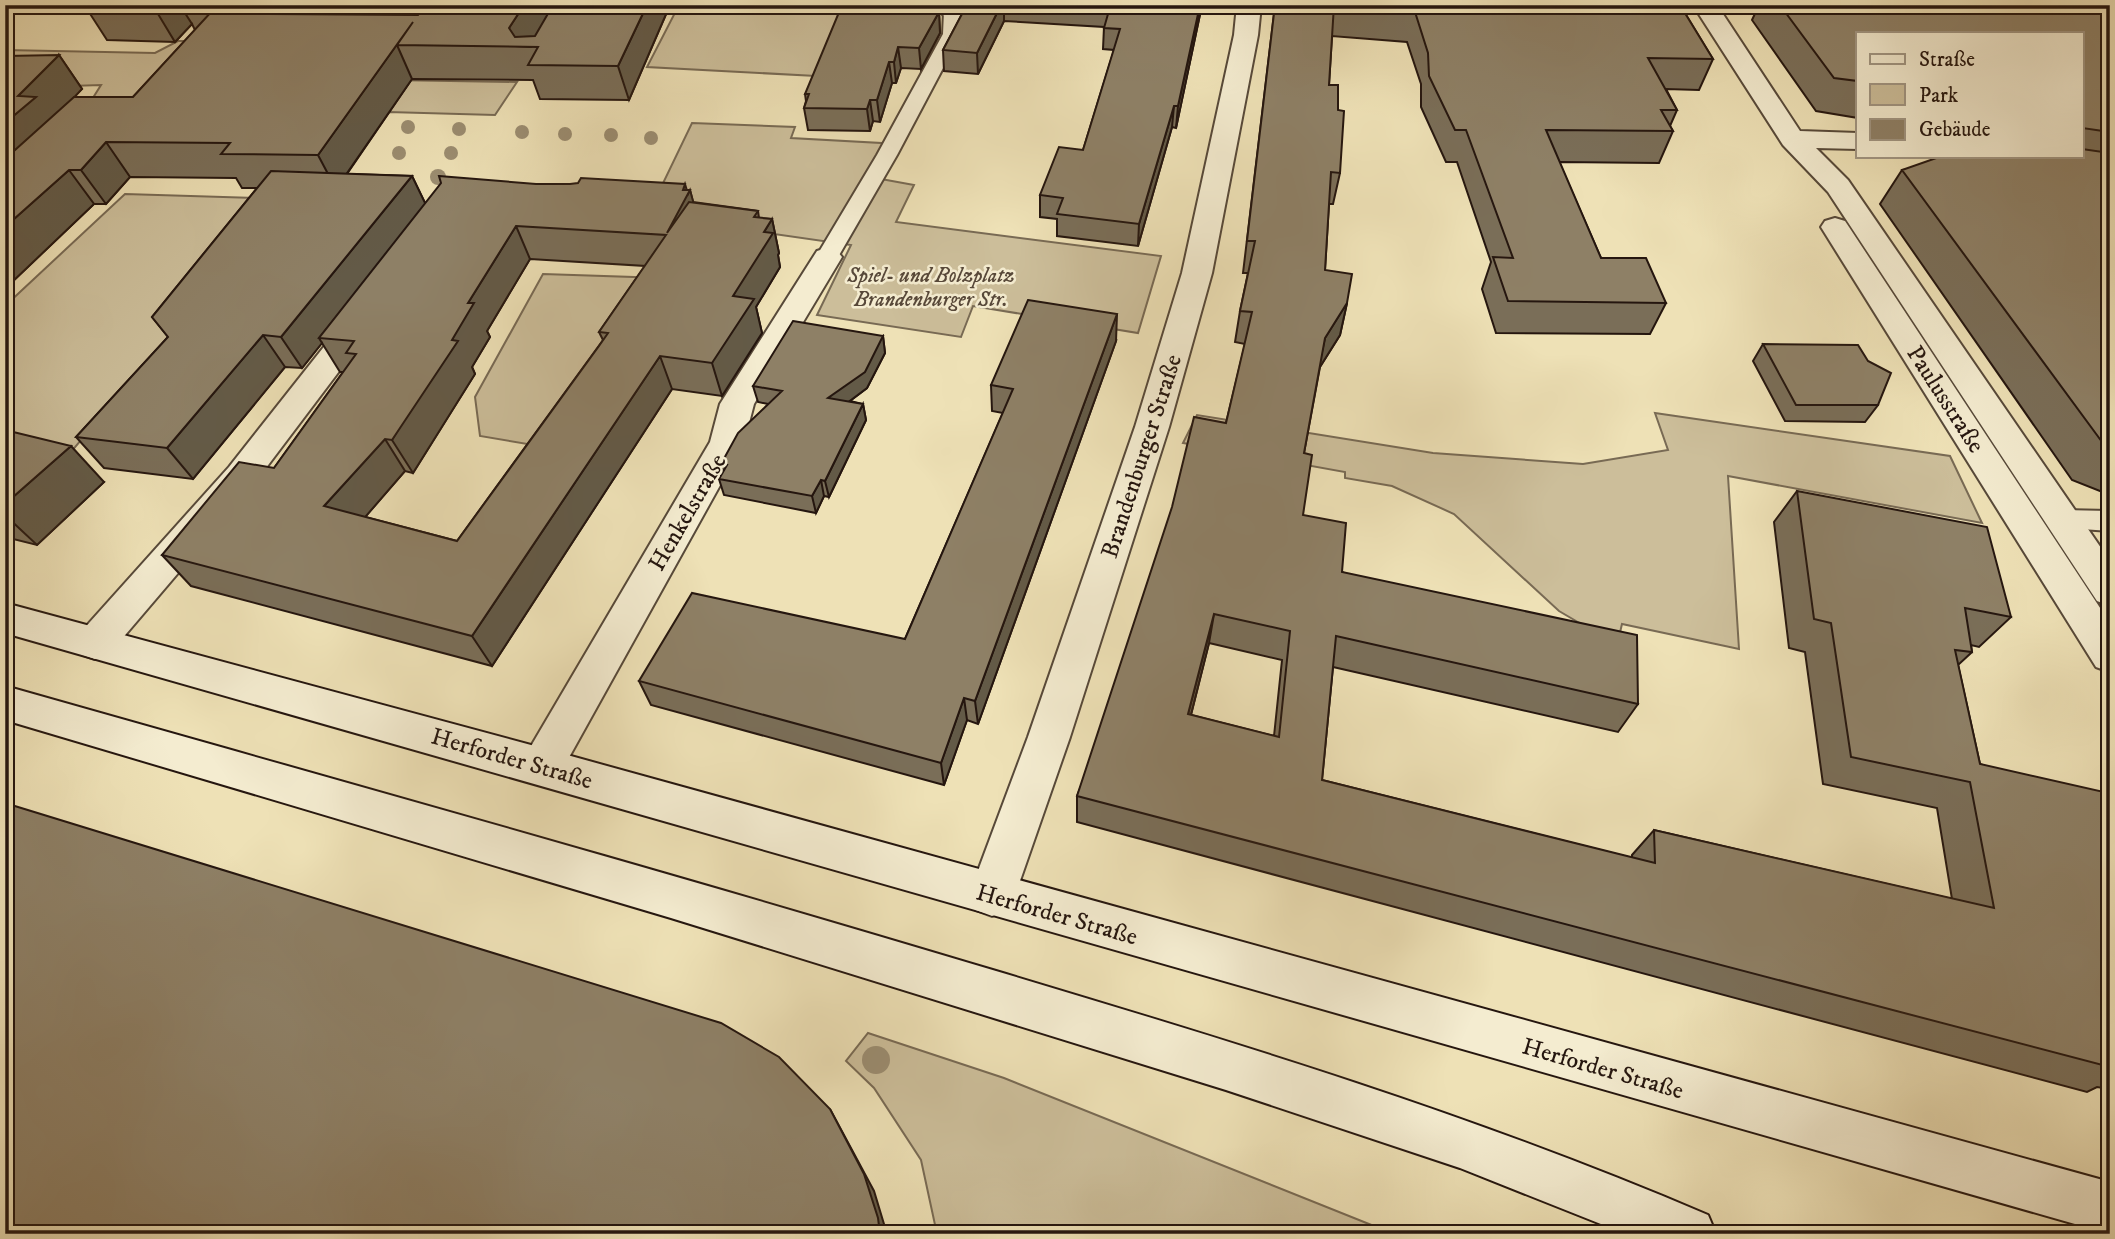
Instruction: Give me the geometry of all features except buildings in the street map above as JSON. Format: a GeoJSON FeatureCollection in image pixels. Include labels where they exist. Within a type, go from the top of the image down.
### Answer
{"type":"FeatureCollection","features":[{"type":"Feature","properties":{"kind":"street","name":"Brandenburger Straße"},"geometry":{"type":"LineString","coordinates":[[992,895],[1049,737],[1148,440],[1193,286],[1246,35],[1249,5]]}},
{"type":"Feature","properties":{"kind":"street","name":"Paulusstraße"},"geometry":{"type":"LineString","coordinates":[[1705,5],[1792,139],[1838,186],[2110,591]]}},
{"type":"Feature","properties":{"kind":"street","name":"Paulusstraße"},"geometry":{"type":"LineString","coordinates":[[1792,139],[1808,185],[2110,656]]}},
{"type":"Feature","properties":{"kind":"street"},"geometry":{"type":"LineString","coordinates":[[1792,139],[1856,141]]}},
{"type":"Feature","properties":{"kind":"street","name":"Henkelstraße"},"geometry":{"type":"LineString","coordinates":[[542,766],[727,442],[737,404],[827,257]]}},
{"type":"Feature","properties":{"kind":"street"},"geometry":{"type":"LineString","coordinates":[[95,643],[241,476],[383,291]]}},
{"type":"Feature","properties":{"kind":"street","name":"Herforder Straße"},"geometry":{"type":"LineString","coordinates":[[5,618],[542,766],[2110,1209]]}},
{"type":"Feature","properties":{"kind":"street"},"geometry":{"type":"LineString","coordinates":[[5,703],[897,963],[1390,1117],[1496,1155],[1689,1234]]}},
{"type":"Feature","properties":{"kind":"lane"},"geometry":{"type":"LineString","coordinates":[[827,257],[887,155],[952,34],[954,9]]}},
{"type":"Feature","properties":{"kind":"lane"},"geometry":{"type":"LineString","coordinates":[[2062,520],[2110,521]]}},
{"type":"Feature","properties":{"kind":"green space"},"geometry":{"type":"Polygon","coordinates":[[[331,5],[455,5],[426,46],[299,45],[331,5]]]}},
{"type":"Feature","properties":{"kind":"green space"},"geometry":{"type":"Polygon","coordinates":[[[679,5],[844,5],[816,76],[647,67],[679,5]]]}},
{"type":"Feature","properties":{"kind":"green space"},"geometry":{"type":"Polygon","coordinates":[[[178,41],[225,41],[204,77],[517,82],[495,115],[388,112],[79,120],[101,85],[5,88],[5,50],[155,53],[178,41]]]}},
{"type":"Feature","properties":{"kind":"green space","name":"Spiel- und Bolzplatz Brandenburger Str."},"geometry":{"type":"Polygon","coordinates":[[[692,123],[795,127],[791,138],[899,144],[881,179],[914,185],[896,222],[1161,256],[1138,333],[973,306],[961,337],[817,315],[851,245],[725,227],[652,206],[692,123]]]}},
{"type":"Feature","properties":{"kind":"green space"},"geometry":{"type":"Polygon","coordinates":[[[125,194],[285,199],[71,452],[5,436],[5,306],[125,194]]]}},
{"type":"Feature","properties":{"kind":"green space"},"geometry":{"type":"Polygon","coordinates":[[[543,274],[663,278],[539,446],[480,436],[475,397],[543,274]]]}},
{"type":"Feature","properties":{"kind":"green space"},"geometry":{"type":"Polygon","coordinates":[[[1655,413],[1950,456],[1982,523],[1728,476],[1739,649],[1622,624],[1617,645],[1559,611],[1454,514],[1392,486],[1345,478],[1345,472],[1183,443],[1197,415],[1433,453],[1583,464],[1668,450],[1655,413]]]}},
{"type":"Feature","properties":{"kind":"green space"},"geometry":{"type":"Polygon","coordinates":[[[868,1033],[1004,1078],[1394,1234],[937,1234],[921,1160],[874,1088],[846,1061],[868,1033]]]}}]}
